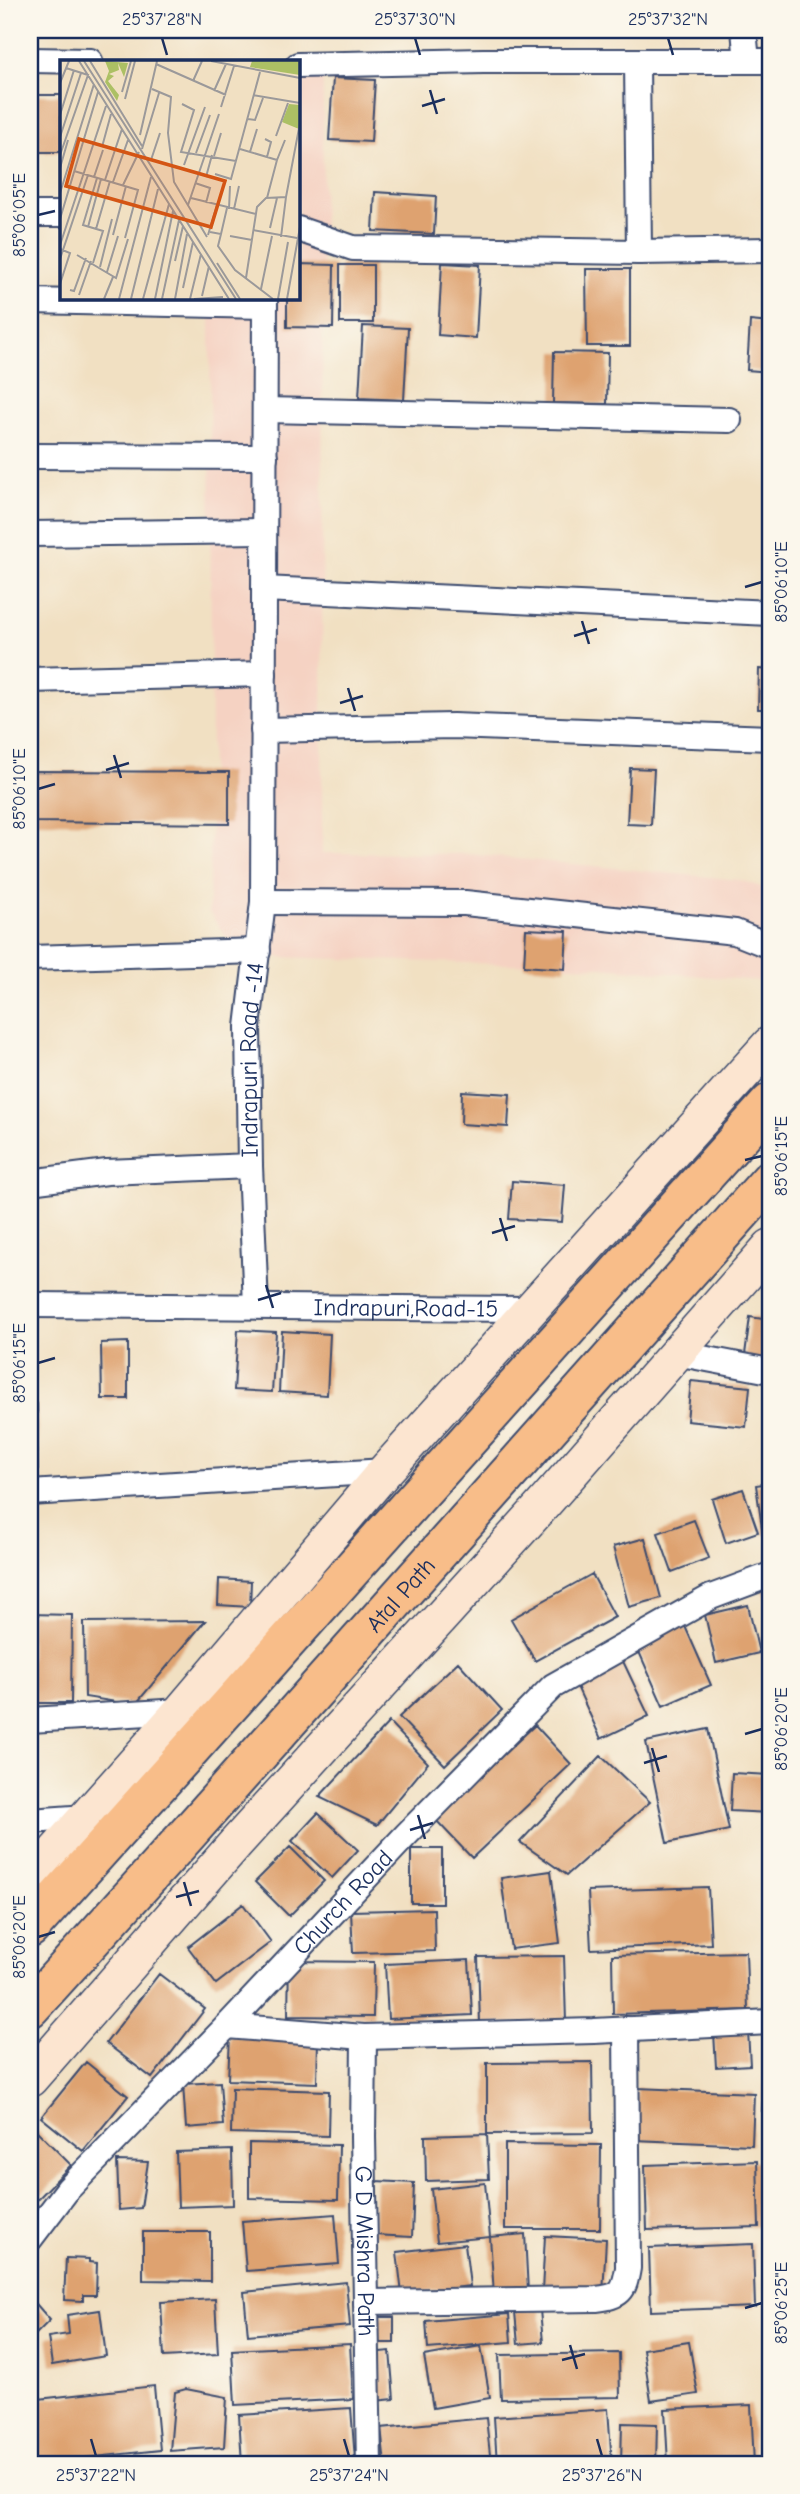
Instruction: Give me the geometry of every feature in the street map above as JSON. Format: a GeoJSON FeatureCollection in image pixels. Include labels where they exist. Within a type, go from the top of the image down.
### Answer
{"type":"FeatureCollection","features":[{"type":"Feature","properties":{"kind":"main road"},"geometry":{"type":"LineString","coordinates":[[30,1927],[770,1103]]}},
{"type":"Feature","properties":{"kind":"main road","name":"Atal Path"},"geometry":{"type":"LineString","coordinates":[[30,2008],[203,1818],[770,1180]]}},
{"type":"Feature","properties":{"kind":"street"},"geometry":{"type":"LineString","coordinates":[[299,65],[483,61],[759,61],[744,30]]}},
{"type":"Feature","properties":{"kind":"street"},"geometry":{"type":"LineString","coordinates":[[30,60],[60,60]]}},
{"type":"Feature","properties":{"kind":"street"},"geometry":{"type":"LineString","coordinates":[[637,61],[639,252]]}},
{"type":"Feature","properties":{"kind":"street"},"geometry":{"type":"LineString","coordinates":[[30,214],[60,214]]}},
{"type":"Feature","properties":{"kind":"street"},"geometry":{"type":"LineString","coordinates":[[299,229],[353,248],[639,252],[770,250]]}},
{"type":"Feature","properties":{"kind":"street"},"geometry":{"type":"LineString","coordinates":[[30,300],[265,302]]}},
{"type":"Feature","properties":{"kind":"street","name":"Indrapuri Road -14"},"geometry":{"type":"LineString","coordinates":[[30,1182],[107,1172],[250,1166],[248,1027],[263,902],[265,302]]}},
{"type":"Feature","properties":{"kind":"street"},"geometry":{"type":"LineString","coordinates":[[265,410],[729,420]]}},
{"type":"Feature","properties":{"kind":"street"},"geometry":{"type":"LineString","coordinates":[[30,456],[265,457]]}},
{"type":"Feature","properties":{"kind":"street"},"geometry":{"type":"LineString","coordinates":[[30,534],[264,531]]}},
{"type":"Feature","properties":{"kind":"street"},"geometry":{"type":"LineString","coordinates":[[264,589],[770,613]]}},
{"type":"Feature","properties":{"kind":"street"},"geometry":{"type":"LineString","coordinates":[[30,680],[264,674]]}},
{"type":"Feature","properties":{"kind":"street"},"geometry":{"type":"LineString","coordinates":[[263,730],[453,726],[770,738]]}},
{"type":"Feature","properties":{"kind":"street"},"geometry":{"type":"LineString","coordinates":[[263,902],[465,903],[735,932],[770,946]]}},
{"type":"Feature","properties":{"kind":"street"},"geometry":{"type":"LineString","coordinates":[[30,958],[258,951]]}},
{"type":"Feature","properties":{"kind":"street"},"geometry":{"type":"LineString","coordinates":[[30,1880],[181,1711],[385,1471],[770,1044]]}},
{"type":"Feature","properties":{"kind":"street"},"geometry":{"type":"LineString","coordinates":[[250,1166],[256,1306]]}},
{"type":"Feature","properties":{"kind":"street"},"geometry":{"type":"LineString","coordinates":[[30,2079],[235,1844],[540,1508],[770,1247]]}},
{"type":"Feature","properties":{"kind":"street","name":"Indrapuri,Road-15"},"geometry":{"type":"LineString","coordinates":[[30,1305],[532,1309]]}},
{"type":"Feature","properties":{"kind":"street"},"geometry":{"type":"LineString","coordinates":[[676,1353],[770,1371]]}},
{"type":"Feature","properties":{"kind":"street"},"geometry":{"type":"LineString","coordinates":[[30,1493],[385,1471]]}},
{"type":"Feature","properties":{"kind":"street","name":"Church Road"},"geometry":{"type":"LineString","coordinates":[[30,2239],[68,2189],[227,2026],[406,1835],[553,1686],[710,1597],[770,1575]]}},
{"type":"Feature","properties":{"kind":"street"},"geometry":{"type":"LineString","coordinates":[[30,1720],[181,1711]]}},
{"type":"Feature","properties":{"kind":"street"},"geometry":{"type":"LineString","coordinates":[[30,1821],[87,1817]]}},
{"type":"Feature","properties":{"kind":"street"},"geometry":{"type":"LineString","coordinates":[[227,2026],[364,2037],[770,2022]]}},
{"type":"Feature","properties":{"kind":"street"},"geometry":{"type":"LineString","coordinates":[[366,2302],[596,2299],[621,2291],[628,2268],[626,2029]]}},
{"type":"Feature","properties":{"kind":"street","name":"G D Mishra Path"},"geometry":{"type":"LineString","coordinates":[[364,2037],[362,2137],[369,2464]]}},
{"type":"Feature","properties":{"kind":"shaded area"},"geometry":{"type":"Polygon","coordinates":[[[299,66],[323,66],[322,853],[467,854],[740,880],[770,890],[770,985],[758,981],[601,967],[239,956],[209,912],[210,299],[299,299],[299,66]]]}},
{"type":"Feature","properties":{"kind":"building"},"geometry":{"type":"Polygon","coordinates":[[[333,78],[375,80],[371,142],[329,140],[333,78]]]}},
{"type":"Feature","properties":{"kind":"building"},"geometry":{"type":"Polygon","coordinates":[[[30,95],[60,95],[60,152],[30,152],[30,95]]]}},
{"type":"Feature","properties":{"kind":"building"},"geometry":{"type":"Polygon","coordinates":[[[375,192],[436,196],[434,234],[373,231],[375,192]]]}},
{"type":"Feature","properties":{"kind":"building"},"geometry":{"type":"Polygon","coordinates":[[[442,263],[480,265],[476,338],[438,335],[442,263]]]}},
{"type":"Feature","properties":{"kind":"building"},"geometry":{"type":"Polygon","coordinates":[[[299,264],[334,265],[333,328],[287,327],[287,299],[299,299],[299,264]]]}},
{"type":"Feature","properties":{"kind":"building"},"geometry":{"type":"Polygon","coordinates":[[[340,265],[373,265],[373,323],[340,323],[340,265]]]}},
{"type":"Feature","properties":{"kind":"building"},"geometry":{"type":"Polygon","coordinates":[[[586,269],[630,269],[630,346],[587,346],[586,269]]]}},
{"type":"Feature","properties":{"kind":"building"},"geometry":{"type":"Polygon","coordinates":[[[750,321],[770,323],[770,372],[747,370],[750,321]]]}},
{"type":"Feature","properties":{"kind":"building"},"geometry":{"type":"Polygon","coordinates":[[[363,326],[408,328],[404,400],[359,398],[363,326]]]}},
{"type":"Feature","properties":{"kind":"building"},"geometry":{"type":"Polygon","coordinates":[[[554,352],[608,353],[607,404],[553,403],[554,352]]]}},
{"type":"Feature","properties":{"kind":"building"},"geometry":{"type":"Polygon","coordinates":[[[767,558],[770,558],[770,598],[765,597],[767,558]]]}},
{"type":"Feature","properties":{"kind":"building"},"geometry":{"type":"Polygon","coordinates":[[[759,669],[770,670],[770,709],[758,709],[759,669]]]}},
{"type":"Feature","properties":{"kind":"building"},"geometry":{"type":"Polygon","coordinates":[[[630,768],[654,769],[651,825],[627,824],[630,768]]]}},
{"type":"Feature","properties":{"kind":"building"},"geometry":{"type":"Polygon","coordinates":[[[32,771],[229,772],[229,824],[32,822],[32,771]]]}},
{"type":"Feature","properties":{"kind":"building"},"geometry":{"type":"Polygon","coordinates":[[[526,929],[567,931],[565,969],[524,966],[526,929]]]}},
{"type":"Feature","properties":{"kind":"building"},"geometry":{"type":"Polygon","coordinates":[[[462,1091],[510,1094],[508,1127],[461,1124],[462,1091]]]}},
{"type":"Feature","properties":{"kind":"building"},"geometry":{"type":"Polygon","coordinates":[[[512,1181],[565,1185],[562,1222],[509,1219],[512,1181]]]}},
{"type":"Feature","properties":{"kind":"building"},"geometry":{"type":"Polygon","coordinates":[[[750,1317],[770,1320],[770,1366],[744,1362],[750,1317]]]}},
{"type":"Feature","properties":{"kind":"building"},"geometry":{"type":"Polygon","coordinates":[[[238,1330],[276,1332],[272,1392],[234,1390],[238,1330]]]}},
{"type":"Feature","properties":{"kind":"building"},"geometry":{"type":"Polygon","coordinates":[[[282,1331],[330,1334],[327,1395],[279,1392],[282,1331]]]}},
{"type":"Feature","properties":{"kind":"building"},"geometry":{"type":"Polygon","coordinates":[[[128,1342],[128,1399],[102,1399],[101,1343],[128,1342]]]}},
{"type":"Feature","properties":{"kind":"building"},"geometry":{"type":"Polygon","coordinates":[[[691,1381],[750,1387],[746,1427],[687,1421],[691,1381]]]}},
{"type":"Feature","properties":{"kind":"building"},"geometry":{"type":"Polygon","coordinates":[[[30,1404],[37,1404],[38,1478],[30,1478],[30,1404]]]}},
{"type":"Feature","properties":{"kind":"building"},"geometry":{"type":"Polygon","coordinates":[[[770,1483],[770,1534],[763,1535],[756,1485],[770,1483]]]}},
{"type":"Feature","properties":{"kind":"building"},"geometry":{"type":"Polygon","coordinates":[[[743,1489],[758,1532],[726,1543],[712,1499],[743,1489]]]}},
{"type":"Feature","properties":{"kind":"building"},"geometry":{"type":"Polygon","coordinates":[[[694,1520],[709,1558],[672,1572],[658,1533],[694,1520]]]}},
{"type":"Feature","properties":{"kind":"building"},"geometry":{"type":"Polygon","coordinates":[[[645,1538],[661,1598],[629,1607],[613,1547],[645,1538]]]}},
{"type":"Feature","properties":{"kind":"building"},"geometry":{"type":"Polygon","coordinates":[[[592,1574],[615,1617],[535,1661],[511,1619],[592,1574]]]}},
{"type":"Feature","properties":{"kind":"building"},"geometry":{"type":"Polygon","coordinates":[[[219,1579],[251,1581],[250,1607],[218,1605],[219,1579]]]}},
{"type":"Feature","properties":{"kind":"building"},"geometry":{"type":"Polygon","coordinates":[[[770,1583],[770,1612],[762,1586],[770,1583]]]}},
{"type":"Feature","properties":{"kind":"building"},"geometry":{"type":"Polygon","coordinates":[[[748,1605],[759,1653],[716,1663],[705,1615],[748,1605]]]}},
{"type":"Feature","properties":{"kind":"building"},"geometry":{"type":"Polygon","coordinates":[[[30,1614],[72,1615],[71,1703],[30,1703],[30,1614]]]}},
{"type":"Feature","properties":{"kind":"building"},"geometry":{"type":"Polygon","coordinates":[[[205,1621],[135,1705],[85,1697],[84,1622],[205,1621]]]}},
{"type":"Feature","properties":{"kind":"building"},"geometry":{"type":"Polygon","coordinates":[[[684,1624],[711,1685],[663,1706],[636,1645],[684,1624]]]}},
{"type":"Feature","properties":{"kind":"building"},"geometry":{"type":"Polygon","coordinates":[[[621,1657],[649,1716],[601,1739],[574,1680],[621,1657]]]}},
{"type":"Feature","properties":{"kind":"building"},"geometry":{"type":"Polygon","coordinates":[[[458,1662],[502,1710],[445,1765],[399,1717],[458,1662]]]}},
{"type":"Feature","properties":{"kind":"building"},"geometry":{"type":"Polygon","coordinates":[[[389,1722],[428,1763],[377,1825],[319,1797],[389,1722]]]}},
{"type":"Feature","properties":{"kind":"building"},"geometry":{"type":"Polygon","coordinates":[[[535,1725],[571,1764],[472,1858],[435,1819],[535,1725]]]}},
{"type":"Feature","properties":{"kind":"building"},"geometry":{"type":"Polygon","coordinates":[[[708,1729],[729,1830],[667,1843],[646,1742],[708,1729]]]}},
{"type":"Feature","properties":{"kind":"building"},"geometry":{"type":"Polygon","coordinates":[[[601,1756],[650,1802],[567,1875],[520,1842],[601,1756]]]}},
{"type":"Feature","properties":{"kind":"building"},"geometry":{"type":"Polygon","coordinates":[[[732,1773],[770,1775],[770,1813],[730,1811],[732,1773]]]}},
{"type":"Feature","properties":{"kind":"building"},"geometry":{"type":"Polygon","coordinates":[[[318,1813],[358,1850],[332,1878],[292,1841],[318,1813]]]}},
{"type":"Feature","properties":{"kind":"building"},"geometry":{"type":"Polygon","coordinates":[[[290,1847],[324,1881],[289,1916],[255,1882],[290,1847]]]}},
{"type":"Feature","properties":{"kind":"building"},"geometry":{"type":"Polygon","coordinates":[[[411,1849],[442,1849],[442,1903],[411,1903],[411,1849]]]}},
{"type":"Feature","properties":{"kind":"building"},"geometry":{"type":"Polygon","coordinates":[[[551,1871],[560,1943],[511,1949],[501,1878],[551,1871]]]}},
{"type":"Feature","properties":{"kind":"building"},"geometry":{"type":"Polygon","coordinates":[[[708,1887],[711,1944],[591,1949],[588,1891],[708,1887]]]}},
{"type":"Feature","properties":{"kind":"building"},"geometry":{"type":"Polygon","coordinates":[[[243,1904],[271,1942],[216,1984],[188,1947],[243,1904]]]}},
{"type":"Feature","properties":{"kind":"building"},"geometry":{"type":"Polygon","coordinates":[[[434,1909],[435,1951],[353,1953],[351,1911],[434,1909]]]}},
{"type":"Feature","properties":{"kind":"building"},"geometry":{"type":"Polygon","coordinates":[[[746,1952],[748,2010],[613,2014],[612,1955],[746,1952]]]}},
{"type":"Feature","properties":{"kind":"building"},"geometry":{"type":"Polygon","coordinates":[[[564,1956],[566,2022],[480,2024],[478,1957],[564,1956]]]}},
{"type":"Feature","properties":{"kind":"building"},"geometry":{"type":"Polygon","coordinates":[[[469,1960],[472,2015],[388,2019],[385,1964],[469,1960]]]}},
{"type":"Feature","properties":{"kind":"building"},"geometry":{"type":"Polygon","coordinates":[[[289,1961],[374,1962],[373,2017],[288,2016],[289,1961]]]}},
{"type":"Feature","properties":{"kind":"building"},"geometry":{"type":"Polygon","coordinates":[[[159,1974],[205,2009],[152,2078],[106,2043],[159,1974]]]}},
{"type":"Feature","properties":{"kind":"building"},"geometry":{"type":"Polygon","coordinates":[[[748,2031],[750,2065],[716,2067],[714,2033],[748,2031]]]}},
{"type":"Feature","properties":{"kind":"building"},"geometry":{"type":"Polygon","coordinates":[[[770,2033],[770,2073],[766,2072],[770,2033]]]}},
{"type":"Feature","properties":{"kind":"building"},"geometry":{"type":"Polygon","coordinates":[[[230,2036],[318,2039],[317,2083],[228,2080],[230,2036]]]}},
{"type":"Feature","properties":{"kind":"building"},"geometry":{"type":"Polygon","coordinates":[[[86,2062],[128,2096],[83,2151],[41,2117],[86,2062]]]}},
{"type":"Feature","properties":{"kind":"building"},"geometry":{"type":"Polygon","coordinates":[[[592,2062],[593,2133],[487,2134],[487,2063],[592,2062]]]}},
{"type":"Feature","properties":{"kind":"building"},"geometry":{"type":"Polygon","coordinates":[[[765,2077],[770,2078],[770,2112],[762,2111],[765,2077]]]}},
{"type":"Feature","properties":{"kind":"building"},"geometry":{"type":"Polygon","coordinates":[[[220,2082],[223,2125],[186,2128],[183,2084],[220,2082]]]}},
{"type":"Feature","properties":{"kind":"building"},"geometry":{"type":"Polygon","coordinates":[[[232,2088],[329,2091],[328,2136],[231,2133],[232,2088]]]}},
{"type":"Feature","properties":{"kind":"building"},"geometry":{"type":"Polygon","coordinates":[[[637,2088],[754,2093],[752,2145],[634,2140],[637,2088]]]}},
{"type":"Feature","properties":{"kind":"building"},"geometry":{"type":"Polygon","coordinates":[[[30,2124],[71,2165],[31,2206],[30,2205],[30,2124]]]}},
{"type":"Feature","properties":{"kind":"building"},"geometry":{"type":"Polygon","coordinates":[[[487,2134],[489,2179],[426,2181],[425,2136],[487,2134]]]}},
{"type":"Feature","properties":{"kind":"building"},"geometry":{"type":"Polygon","coordinates":[[[249,2143],[339,2145],[338,2200],[249,2198],[249,2143]]]}},
{"type":"Feature","properties":{"kind":"building"},"geometry":{"type":"Polygon","coordinates":[[[505,2144],[601,2145],[600,2229],[505,2229],[505,2144]]]}},
{"type":"Feature","properties":{"kind":"building"},"geometry":{"type":"Polygon","coordinates":[[[232,2150],[233,2205],[178,2207],[176,2152],[232,2150]]]}},
{"type":"Feature","properties":{"kind":"building"},"geometry":{"type":"Polygon","coordinates":[[[117,2161],[148,2162],[141,2208],[119,2210],[117,2161]]]}},
{"type":"Feature","properties":{"kind":"building"},"geometry":{"type":"Polygon","coordinates":[[[757,2161],[759,2227],[647,2230],[645,2165],[757,2161]]]}},
{"type":"Feature","properties":{"kind":"building"},"geometry":{"type":"Polygon","coordinates":[[[376,2181],[414,2183],[412,2237],[374,2235],[376,2181]]]}},
{"type":"Feature","properties":{"kind":"building"},"geometry":{"type":"Polygon","coordinates":[[[485,2183],[490,2237],[437,2242],[431,2189],[485,2183]]]}},
{"type":"Feature","properties":{"kind":"building"},"geometry":{"type":"Polygon","coordinates":[[[335,2214],[339,2264],[246,2271],[242,2221],[335,2214]]]}},
{"type":"Feature","properties":{"kind":"building"},"geometry":{"type":"Polygon","coordinates":[[[143,2232],[210,2232],[210,2281],[143,2280],[143,2232]]]}},
{"type":"Feature","properties":{"kind":"building"},"geometry":{"type":"Polygon","coordinates":[[[525,2234],[528,2292],[494,2294],[490,2237],[525,2234]]]}},
{"type":"Feature","properties":{"kind":"building"},"geometry":{"type":"Polygon","coordinates":[[[545,2236],[606,2239],[603,2294],[542,2291],[545,2236]]]}},
{"type":"Feature","properties":{"kind":"building"},"geometry":{"type":"Polygon","coordinates":[[[465,2244],[470,2286],[402,2294],[397,2252],[465,2244]]]}},
{"type":"Feature","properties":{"kind":"building"},"geometry":{"type":"Polygon","coordinates":[[[753,2244],[755,2307],[651,2311],[649,2248],[753,2244]]]}},
{"type":"Feature","properties":{"kind":"building"},"geometry":{"type":"Polygon","coordinates":[[[66,2258],[89,2259],[89,2262],[97,2263],[96,2295],[83,2295],[83,2301],[64,2300],[66,2258]]]}},
{"type":"Feature","properties":{"kind":"building"},"geometry":{"type":"Polygon","coordinates":[[[346,2282],[350,2326],[248,2335],[244,2292],[346,2282]]]}},
{"type":"Feature","properties":{"kind":"building"},"geometry":{"type":"Polygon","coordinates":[[[30,2297],[50,2320],[30,2340],[30,2297]]]}},
{"type":"Feature","properties":{"kind":"building"},"geometry":{"type":"Polygon","coordinates":[[[215,2299],[218,2354],[164,2357],[161,2302],[215,2299]]]}},
{"type":"Feature","properties":{"kind":"building"},"geometry":{"type":"Polygon","coordinates":[[[767,2307],[770,2307],[770,2340],[768,2340],[767,2307]]]}},
{"type":"Feature","properties":{"kind":"building"},"geometry":{"type":"Polygon","coordinates":[[[100,2310],[106,2356],[52,2365],[48,2337],[69,2334],[67,2315],[100,2310]]]}},
{"type":"Feature","properties":{"kind":"building"},"geometry":{"type":"Polygon","coordinates":[[[540,2310],[543,2342],[518,2344],[515,2312],[540,2310]]]}},
{"type":"Feature","properties":{"kind":"building"},"geometry":{"type":"Polygon","coordinates":[[[509,2314],[511,2342],[428,2349],[426,2321],[509,2314]]]}},
{"type":"Feature","properties":{"kind":"building"},"geometry":{"type":"Polygon","coordinates":[[[369,2317],[394,2317],[394,2343],[369,2343],[369,2317]]]}},
{"type":"Feature","properties":{"kind":"building"},"geometry":{"type":"Polygon","coordinates":[[[689,2342],[698,2394],[651,2401],[643,2349],[689,2342]]]}},
{"type":"Feature","properties":{"kind":"building"},"geometry":{"type":"Polygon","coordinates":[[[350,2344],[353,2399],[235,2405],[232,2350],[350,2344]]]}},
{"type":"Feature","properties":{"kind":"building"},"geometry":{"type":"Polygon","coordinates":[[[481,2346],[490,2398],[433,2408],[424,2356],[481,2346]]]}},
{"type":"Feature","properties":{"kind":"building"},"geometry":{"type":"Polygon","coordinates":[[[390,2351],[394,2399],[375,2401],[370,2353],[390,2351]]]}},
{"type":"Feature","properties":{"kind":"building"},"geometry":{"type":"Polygon","coordinates":[[[619,2353],[620,2397],[501,2399],[499,2355],[619,2353]]]}},
{"type":"Feature","properties":{"kind":"building"},"geometry":{"type":"Polygon","coordinates":[[[154,2386],[160,2450],[30,2464],[30,2400],[154,2386]]]}},
{"type":"Feature","properties":{"kind":"building"},"geometry":{"type":"Polygon","coordinates":[[[186,2389],[227,2397],[224,2447],[170,2451],[175,2392],[186,2389]]]}},
{"type":"Feature","properties":{"kind":"building"},"geometry":{"type":"Polygon","coordinates":[[[751,2405],[754,2464],[668,2464],[665,2409],[751,2405]]]}},
{"type":"Feature","properties":{"kind":"building"},"geometry":{"type":"Polygon","coordinates":[[[351,2408],[355,2460],[242,2464],[239,2415],[351,2408]]]}},
{"type":"Feature","properties":{"kind":"building"},"geometry":{"type":"Polygon","coordinates":[[[608,2409],[612,2464],[497,2464],[494,2417],[608,2409]]]}},
{"type":"Feature","properties":{"kind":"building"},"geometry":{"type":"Polygon","coordinates":[[[486,2418],[491,2464],[385,2464],[381,2428],[486,2418]]]}},
{"type":"Feature","properties":{"kind":"building"},"geometry":{"type":"Polygon","coordinates":[[[622,2423],[657,2424],[656,2464],[621,2464],[622,2423]]]}}]}
